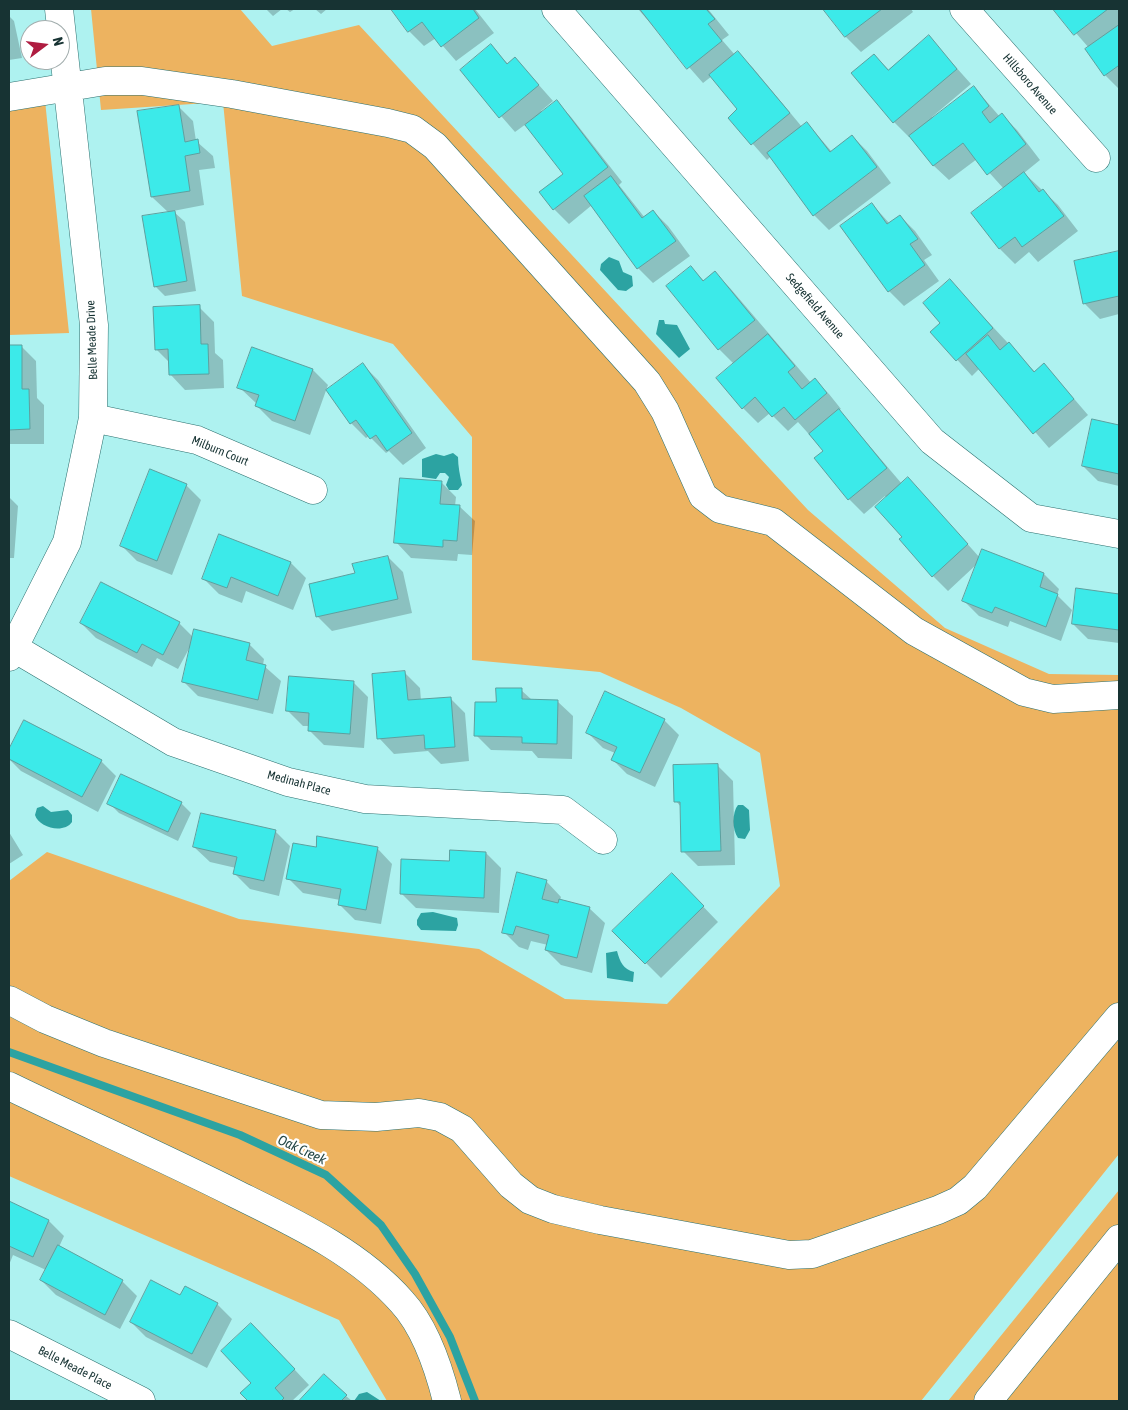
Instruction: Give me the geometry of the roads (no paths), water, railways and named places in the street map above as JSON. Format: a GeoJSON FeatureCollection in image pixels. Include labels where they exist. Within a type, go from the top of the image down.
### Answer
{"type":"FeatureCollection","features":[{"type":"Feature","properties":{"kind":"street","name":"Belle Meade Drive"},"geometry":{"type":"LineString","coordinates":[[10,650],[67,542],[93,418],[94,325],[59,9]]}},
{"type":"Feature","properties":{"kind":"street","name":"Sedgefield Avenue"},"geometry":{"type":"LineString","coordinates":[[556,9],[932,442],[1030,518],[1119,534]]}},
{"type":"Feature","properties":{"kind":"street","name":"Hillsboro Avenue"},"geometry":{"type":"LineString","coordinates":[[964,9],[1096,158]]}},
{"type":"Feature","properties":{"kind":"street"},"geometry":{"type":"LineString","coordinates":[[9,97],[105,81],[142,82],[232,94],[412,129],[435,146],[647,382],[665,411],[703,496],[711,504],[720,509],[773,522],[914,631],[1024,692],[1053,699],[1119,695]]}},
{"type":"Feature","properties":{"kind":"street","name":"Milburn Court"},"geometry":{"type":"LineString","coordinates":[[93,418],[197,440],[313,490]]}},
{"type":"Feature","properties":{"kind":"street","name":"Medinah Place"},"geometry":{"type":"LineString","coordinates":[[10,650],[174,742],[288,782],[365,799],[563,810],[603,840]]}},
{"type":"Feature","properties":{"kind":"street"},"geometry":{"type":"LineString","coordinates":[[9,1000],[45,1019],[104,1043],[321,1115],[376,1117],[419,1113],[440,1117],[462,1130],[511,1185],[530,1200],[553,1209],[628,1226],[789,1256],[812,1254],[938,1210],[958,1201],[975,1187],[1119,1018]]}},
{"type":"Feature","properties":{"kind":"street"},"geometry":{"type":"LineString","coordinates":[[9,1086],[207,1179],[277,1214],[342,1250],[376,1276],[404,1303],[428,1343],[447,1401]]}},
{"type":"Feature","properties":{"kind":"street"},"geometry":{"type":"LineString","coordinates":[[988,1401],[1119,1239]]}},
{"type":"Feature","properties":{"kind":"street","name":"Belle Meade Place"},"geometry":{"type":"LineString","coordinates":[[9,1334],[141,1401]]}},
{"type":"Feature","properties":{"kind":"water"},"geometry":{"type":"Polygon","coordinates":[[[609,257],[619,261],[623,272],[632,276],[633,286],[626,291],[618,290],[600,270],[601,264],[609,257]]]}},
{"type":"Feature","properties":{"kind":"water"},"geometry":{"type":"Polygon","coordinates":[[[659,320],[664,320],[665,324],[677,325],[690,349],[679,358],[656,334],[659,320]]]}},
{"type":"Feature","properties":{"kind":"water"},"geometry":{"type":"Polygon","coordinates":[[[453,453],[458,457],[462,485],[458,490],[449,490],[446,485],[449,477],[445,473],[440,473],[436,479],[422,477],[422,459],[436,454],[444,456],[453,453]]]}},
{"type":"Feature","properties":{"kind":"water"},"geometry":{"type":"Polygon","coordinates":[[[738,805],[743,805],[749,810],[750,830],[745,839],[738,838],[734,826],[734,816],[738,805]]]}},
{"type":"Feature","properties":{"kind":"water"},"geometry":{"type":"Polygon","coordinates":[[[43,806],[51,812],[68,810],[72,815],[72,822],[63,828],[46,826],[37,820],[35,815],[37,808],[43,806]]]}},
{"type":"Feature","properties":{"kind":"water"},"geometry":{"type":"Polygon","coordinates":[[[433,912],[457,918],[458,925],[456,931],[421,930],[417,925],[417,920],[421,913],[433,912]]]}},
{"type":"Feature","properties":{"kind":"water"},"geometry":{"type":"Polygon","coordinates":[[[617,951],[622,965],[634,972],[633,982],[607,978],[606,953],[617,951]]]}},
{"type":"Feature","properties":{"kind":"water"},"geometry":{"type":"Polygon","coordinates":[[[367,1392],[381,1401],[354,1401],[359,1394],[367,1392]]]}},
{"type":"Feature","properties":{"kind":"waterway","name":"Oak Creek"},"geometry":{"type":"LineString","coordinates":[[9,1052],[240,1135],[326,1175],[381,1225],[415,1274],[450,1337],[475,1401]]}}]}
